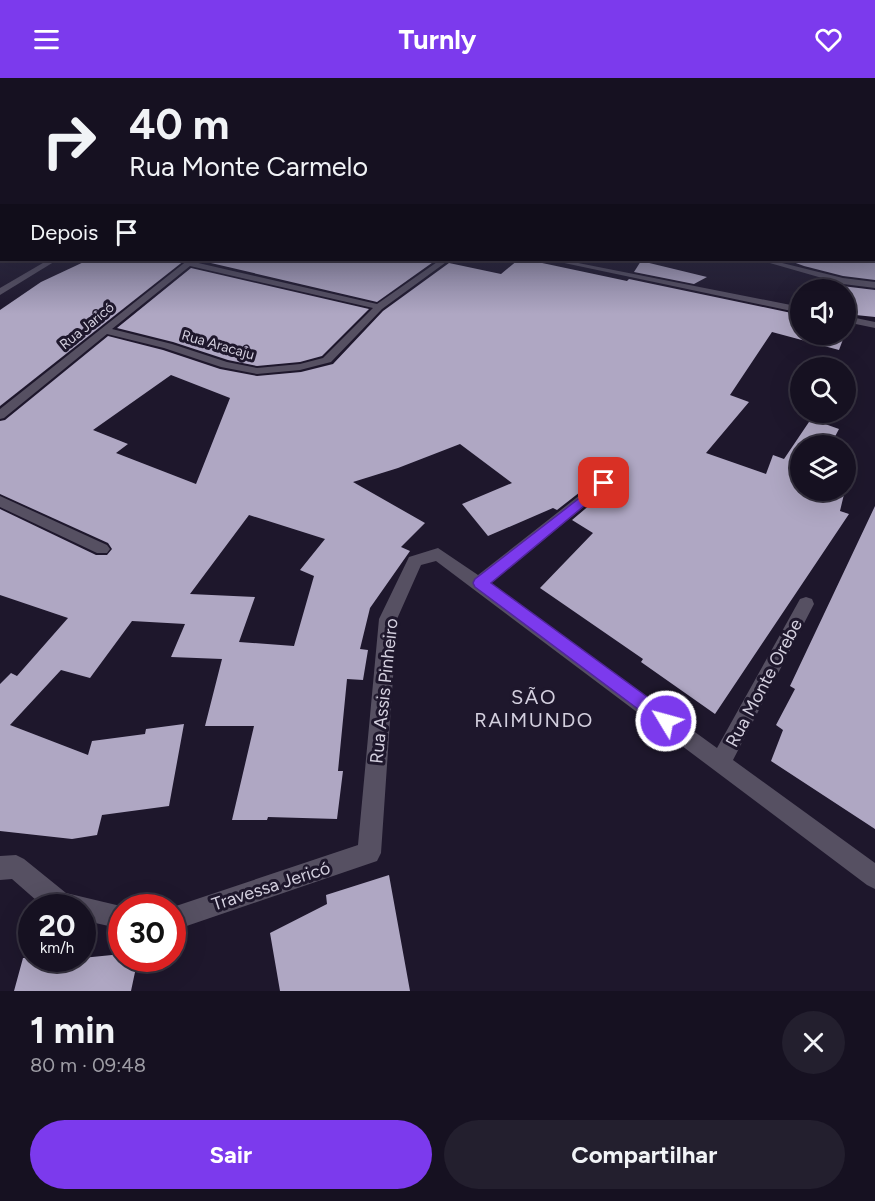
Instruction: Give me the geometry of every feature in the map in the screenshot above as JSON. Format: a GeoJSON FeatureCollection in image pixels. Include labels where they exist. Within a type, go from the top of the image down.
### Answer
{"type":"FeatureCollection","features":[{"type":"Feature","properties":{"kind":"street"},"geometry":{"type":"LineString","coordinates":[[0,292],[51,261]]}},
{"type":"Feature","properties":{"kind":"street"},"geometry":{"type":"LineString","coordinates":[[190,261],[378,307],[444,261]]}},
{"type":"Feature","properties":{"kind":"street","name":"Rua Jaricó"},"geometry":{"type":"LineString","coordinates":[[0,415],[190,261]]}},
{"type":"Feature","properties":{"kind":"street"},"geometry":{"type":"LineString","coordinates":[[559,261],[790,308]]}},
{"type":"Feature","properties":{"kind":"street"},"geometry":{"type":"LineString","coordinates":[[767,261],[843,281],[875,285]]}},
{"type":"Feature","properties":{"kind":"street","name":"Rua Aracaju"},"geometry":{"type":"LineString","coordinates":[[103,330],[159,343],[225,365],[257,371],[300,367],[327,360],[378,307]]}},
{"type":"Feature","properties":{"kind":"street"},"geometry":{"type":"LineString","coordinates":[[856,321],[875,325]]}},
{"type":"Feature","properties":{"kind":"street"},"geometry":{"type":"LineString","coordinates":[[480,583],[604,483]]}},
{"type":"Feature","properties":{"kind":"street"},"geometry":{"type":"LineString","coordinates":[[0,501],[102,549]]}},
{"type":"Feature","properties":{"kind":"street","name":"Rua Assis Pinheiro"},"geometry":{"type":"LineString","coordinates":[[369,853],[388,619],[415,561],[438,554],[875,877]]}},
{"type":"Feature","properties":{"kind":"street","name":"Rua Monte Orebe"},"geometry":{"type":"LineString","coordinates":[[721,762],[806,604]]}},
{"type":"Feature","properties":{"kind":"street","name":"Travessa Jericó"},"geometry":{"type":"LineString","coordinates":[[186,914],[369,853]]}},
{"type":"Feature","properties":{"kind":"street"},"geometry":{"type":"LineString","coordinates":[[0,868],[16,867],[48,894]]}},
{"type":"Feature","properties":{"kind":"building"},"geometry":{"type":"Polygon","coordinates":[[[86,261],[184,261],[0,406],[0,310],[41,282],[86,261]]]}},
{"type":"Feature","properties":{"kind":"building"},"geometry":{"type":"Polygon","coordinates":[[[202,261],[435,261],[377,302],[202,261]]]}},
{"type":"Feature","properties":{"kind":"building"},"geometry":{"type":"Polygon","coordinates":[[[517,261],[533,261],[790,313],[790,337],[772,332],[730,395],[749,402],[706,453],[766,474],[773,455],[784,459],[790,450],[790,501],[842,501],[840,511],[849,514],[715,714],[641,662],[643,659],[540,588],[593,533],[572,520],[610,488],[612,481],[605,476],[598,478],[557,510],[553,508],[488,536],[462,504],[512,483],[460,444],[398,468],[353,482],[425,523],[401,547],[410,551],[370,608],[360,649],[368,650],[363,680],[347,679],[338,771],[343,771],[337,819],[268,817],[267,820],[232,820],[254,726],[205,726],[222,659],[171,657],[185,624],[132,621],[90,678],[61,670],[10,725],[88,755],[92,741],[145,734],[146,729],[184,724],[169,806],[102,815],[97,835],[72,839],[0,831],[0,684],[11,673],[17,676],[68,618],[0,595],[0,509],[96,555],[107,555],[112,549],[108,543],[0,494],[0,421],[5,420],[108,336],[163,350],[220,369],[257,376],[301,372],[333,364],[383,311],[449,263],[501,274],[517,261]],[[171,375],[93,430],[128,444],[116,453],[196,484],[230,398],[171,375]],[[249,515],[190,594],[255,597],[239,642],[294,646],[314,576],[300,570],[325,539],[249,515]]]}},
{"type":"Feature","properties":{"kind":"building"},"geometry":{"type":"Polygon","coordinates":[[[641,261],[707,277],[694,284],[634,272],[641,261]]]}},
{"type":"Feature","properties":{"kind":"building"},"geometry":{"type":"Polygon","coordinates":[[[875,261],[875,280],[843,276],[793,262],[875,261]]]}},
{"type":"Feature","properties":{"kind":"building"},"geometry":{"type":"Polygon","coordinates":[[[191,268],[369,309],[322,356],[300,362],[257,366],[228,360],[173,342],[117,328],[191,268]]]}},
{"type":"Feature","properties":{"kind":"building"},"geometry":{"type":"Polygon","coordinates":[[[856,288],[875,290],[875,317],[856,315],[856,288]]]}},
{"type":"Feature","properties":{"kind":"building"},"geometry":{"type":"Polygon","coordinates":[[[820,345],[841,345],[839,350],[820,345]]]}},
{"type":"Feature","properties":{"kind":"building"},"geometry":{"type":"Polygon","coordinates":[[[808,423],[822,423],[839,429],[836,435],[800,435],[808,423]]]}},
{"type":"Feature","properties":{"kind":"building"},"geometry":{"type":"Polygon","coordinates":[[[875,506],[875,829],[771,761],[783,730],[776,725],[795,689],[790,686],[875,506]]]}},
{"type":"Feature","properties":{"kind":"building"},"geometry":{"type":"Polygon","coordinates":[[[389,875],[410,991],[280,991],[270,933],[327,904],[326,895],[389,875]]]}},
{"type":"Feature","properties":{"kind":"building"},"geometry":{"type":"Polygon","coordinates":[[[108,955],[108,972],[135,972],[131,991],[14,991],[19,972],[96,972],[96,957],[108,955]]]}},
{"type":"Feature","properties":{"kind":"district","name":"SÃO RAIMUNDO"},"geometry":{"type":"Point","coordinates":[534,708]}},
{"type":"Feature","properties":{"kind":"route"},"geometry":{"type":"LineString","coordinates":[[604,483],[480,583],[666,721]]}}]}
